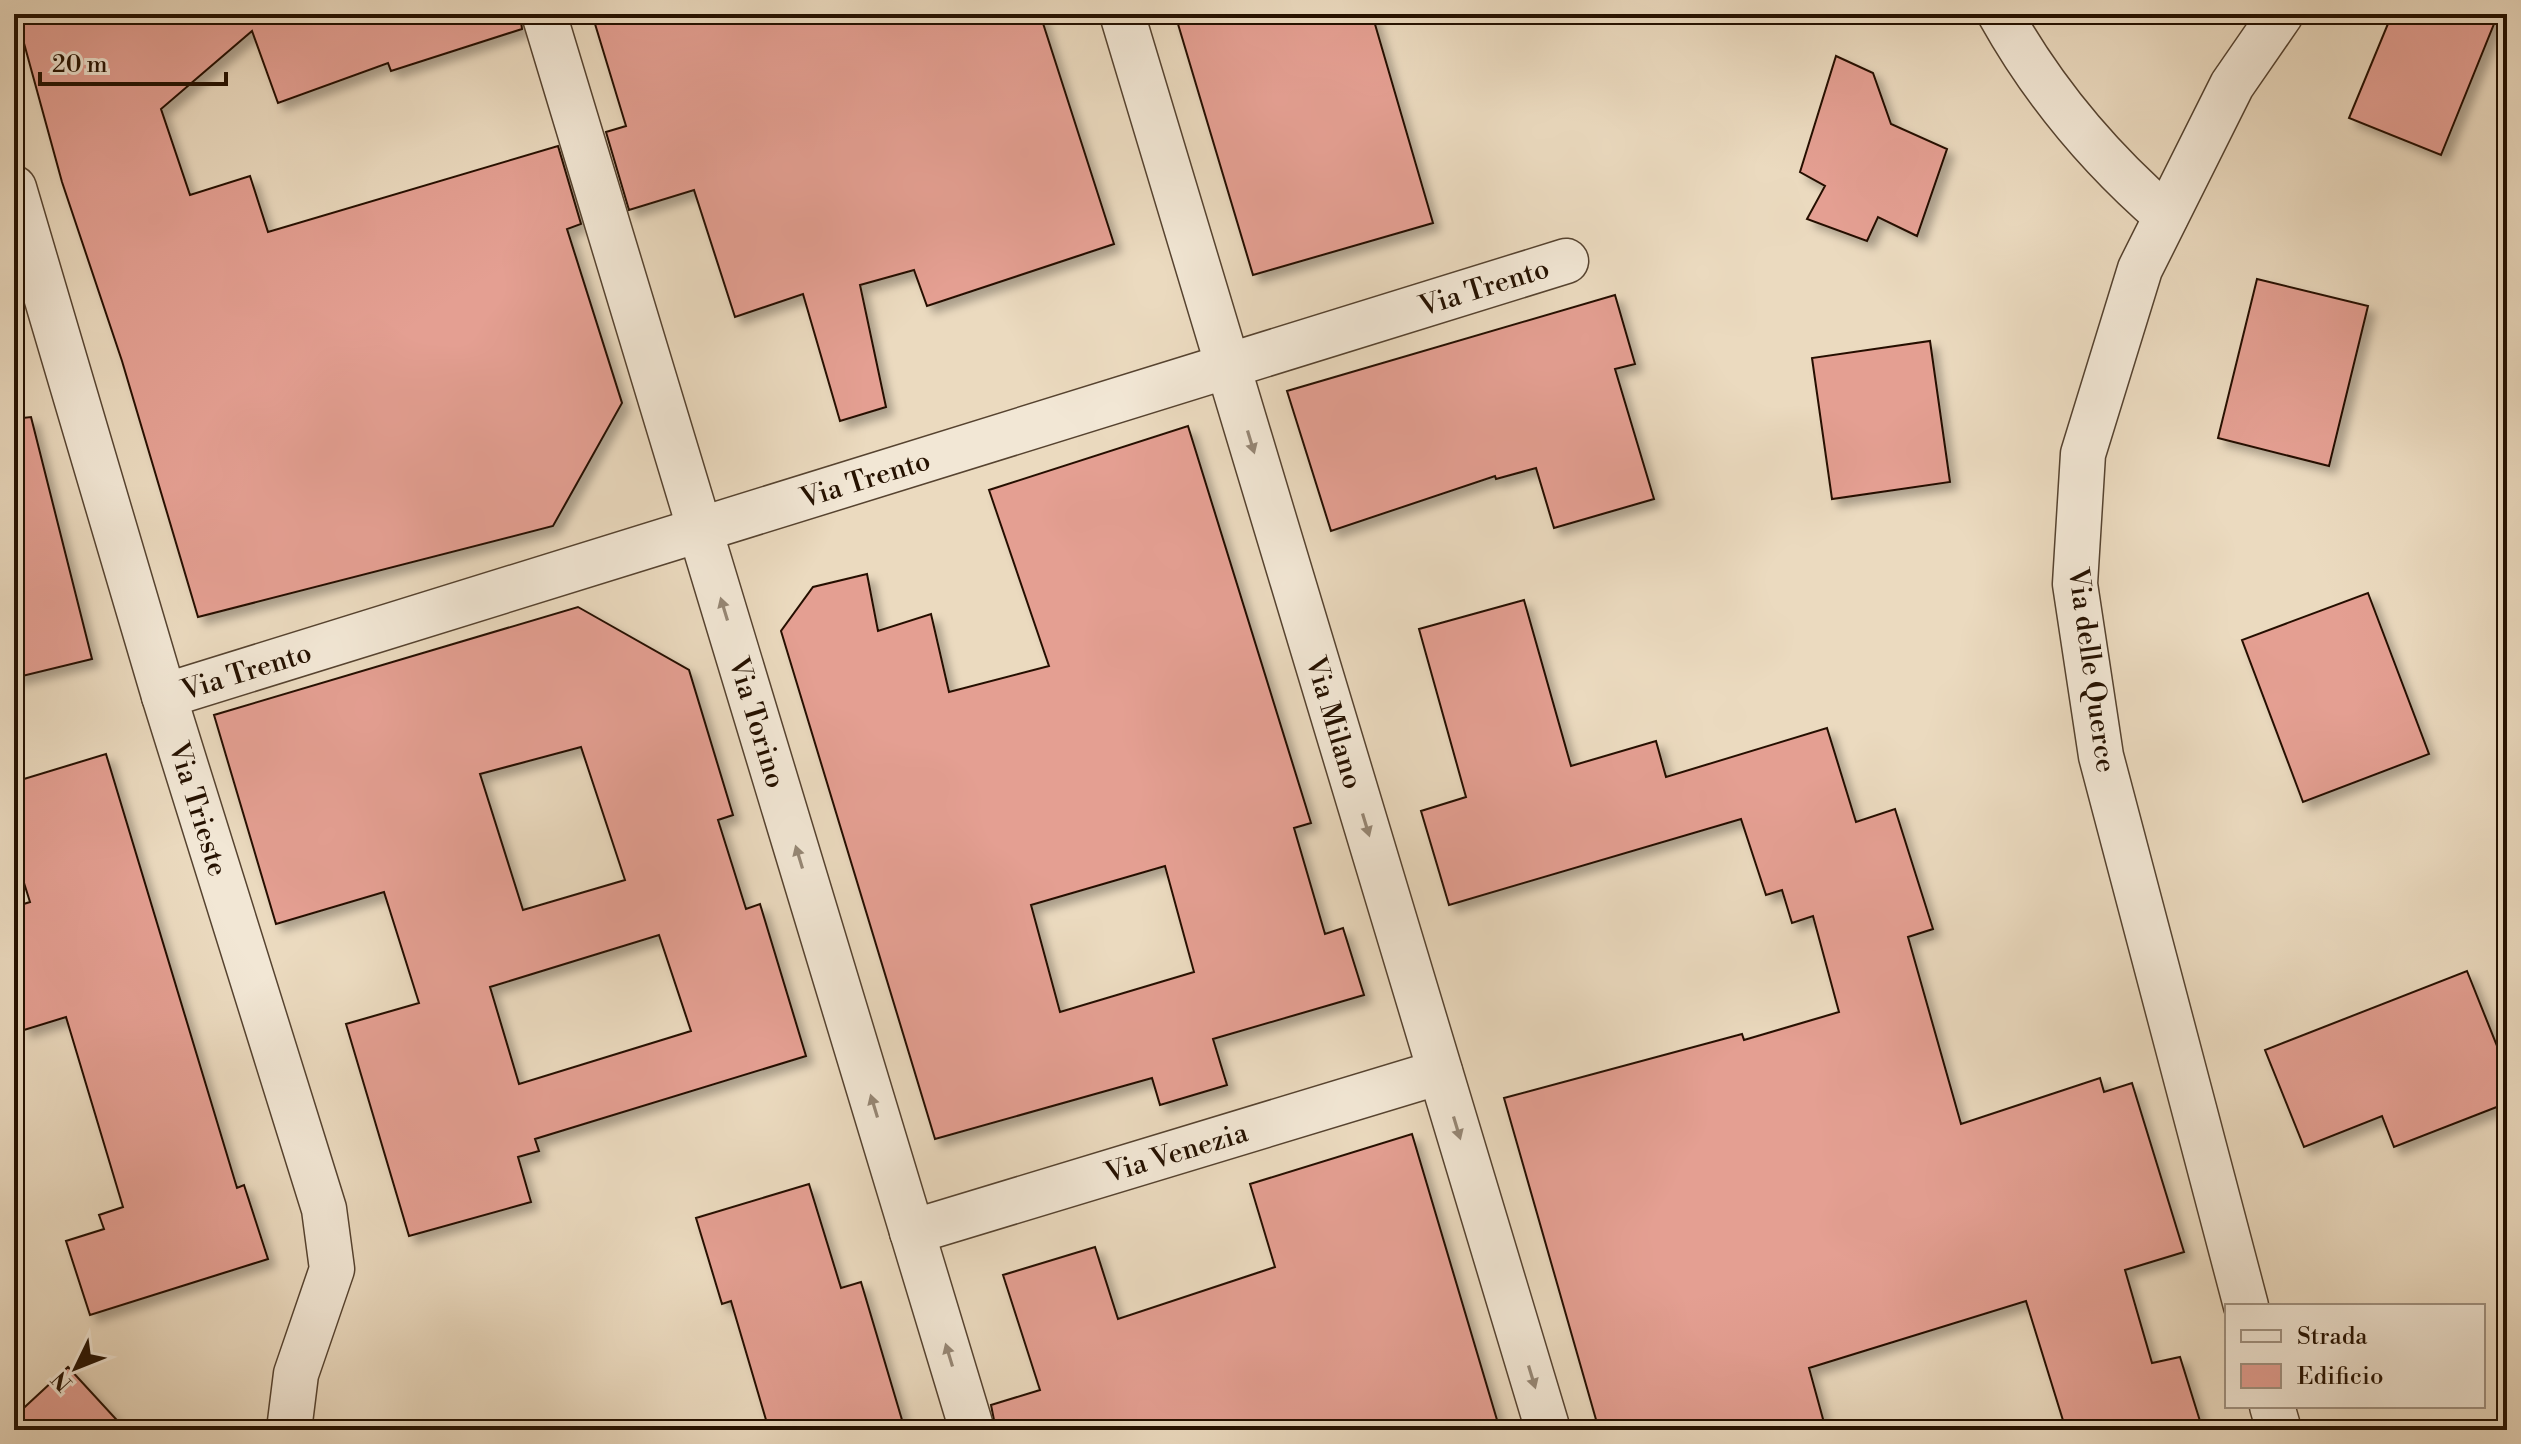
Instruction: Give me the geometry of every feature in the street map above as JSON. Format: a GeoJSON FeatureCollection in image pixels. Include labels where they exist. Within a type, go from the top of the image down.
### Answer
{"type":"FeatureCollection","features":[{"type":"Feature","properties":{"kind":"street","name":"Via Torino"},"geometry":{"type":"LineString","coordinates":[[544,14],[972,1430]]}},
{"type":"Feature","properties":{"kind":"street","name":"Via Milano"},"geometry":{"type":"LineString","coordinates":[[1122,14],[1548,1430]]}},
{"type":"Feature","properties":{"kind":"street"},"geometry":{"type":"LineString","coordinates":[[2000,14],[2028,65],[2107,162],[2166,216]]}},
{"type":"Feature","properties":{"kind":"street","name":"Via delle Querce"},"geometry":{"type":"LineString","coordinates":[[2245,1304],[2101,756],[2075,584],[2083,454],[2140,269],[2232,85],[2281,14]]}},
{"type":"Feature","properties":{"kind":"street","name":"Via Trieste"},"geometry":{"type":"LineString","coordinates":[[14,188],[164,696],[324,1209],[332,1269],[296,1374],[289,1430]]}},
{"type":"Feature","properties":{"kind":"street","name":"Via Trento"},"geometry":{"type":"LineString","coordinates":[[164,696],[1566,261]]}},
{"type":"Feature","properties":{"kind":"street","name":"Via Venezia"},"geometry":{"type":"LineString","coordinates":[[912,1232],[1440,1072]]}},
{"type":"Feature","properties":{"kind":"street"},"geometry":{"type":"LineString","coordinates":[[2273,1408],[2279,1430]]}},
{"type":"Feature","properties":{"kind":"building"},"geometry":{"type":"Polygon","coordinates":[[[16,14],[520,14],[522,29],[391,71],[388,63],[278,103],[252,31],[161,109],[190,195],[250,176],[268,232],[558,146],[581,224],[567,229],[622,403],[553,526],[198,617],[122,361],[62,182],[16,14]]]}},
{"type":"Feature","properties":{"kind":"building"},"geometry":{"type":"Polygon","coordinates":[[[592,14],[1040,14],[1114,244],[927,306],[914,270],[860,285],[886,407],[840,421],[803,294],[735,317],[694,190],[629,210],[606,132],[626,126],[592,14]]]}},
{"type":"Feature","properties":{"kind":"building"},"geometry":{"type":"Polygon","coordinates":[[[1175,14],[1372,14],[1433,223],[1253,275],[1175,14]]]}},
{"type":"Feature","properties":{"kind":"building"},"geometry":{"type":"Polygon","coordinates":[[[2392,14],[2498,14],[2441,155],[2349,118],[2392,14]]]}},
{"type":"Feature","properties":{"kind":"building"},"geometry":{"type":"Polygon","coordinates":[[[1836,56],[1873,73],[1891,124],[1947,149],[1917,236],[1878,217],[1867,241],[1807,219],[1825,186],[1800,172],[1836,56]]]}},
{"type":"Feature","properties":{"kind":"building"},"geometry":{"type":"Polygon","coordinates":[[[2257,279],[2368,306],[2329,466],[2218,438],[2257,279]]]}},
{"type":"Feature","properties":{"kind":"building"},"geometry":{"type":"Polygon","coordinates":[[[1615,295],[1635,364],[1615,369],[1654,499],[1554,528],[1536,468],[1496,479],[1495,476],[1331,531],[1287,391],[1615,295]]]}},
{"type":"Feature","properties":{"kind":"building"},"geometry":{"type":"Polygon","coordinates":[[[1930,341],[1950,482],[1832,499],[1812,358],[1930,341]]]}},
{"type":"Feature","properties":{"kind":"building"},"geometry":{"type":"Polygon","coordinates":[[[31,417],[92,659],[14,678],[14,419],[31,417]]]}},
{"type":"Feature","properties":{"kind":"building"},"geometry":{"type":"Polygon","coordinates":[[[1188,426],[1311,823],[1294,828],[1325,934],[1343,928],[1364,995],[1213,1039],[1227,1085],[1160,1105],[1152,1078],[935,1139],[781,631],[813,587],[867,574],[878,631],[931,614],[949,692],[1049,666],[989,490],[1188,426]],[[1165,866],[1031,905],[1060,1012],[1194,972],[1165,866]]]}},
{"type":"Feature","properties":{"kind":"building"},"geometry":{"type":"Polygon","coordinates":[[[2368,593],[2429,754],[2303,802],[2242,640],[2368,593]]]}},
{"type":"Feature","properties":{"kind":"building"},"geometry":{"type":"Polygon","coordinates":[[[1524,600],[1571,766],[1656,741],[1666,777],[1827,728],[1856,822],[1895,809],[1933,929],[1908,937],[1961,1124],[2100,1078],[2104,1092],[2132,1083],[2184,1252],[2125,1270],[2152,1363],[2180,1357],[2200,1421],[2170,1430],[2066,1430],[2026,1301],[1809,1368],[1826,1430],[1599,1430],[1504,1098],[1742,1034],[1744,1040],[1839,1012],[1813,916],[1792,923],[1782,890],[1766,895],[1741,819],[1449,905],[1421,811],[1466,797],[1419,629],[1524,600]]]}},
{"type":"Feature","properties":{"kind":"building"},"geometry":{"type":"Polygon","coordinates":[[[578,607],[689,670],[733,815],[718,820],[746,909],[760,904],[806,1056],[535,1139],[539,1151],[518,1157],[531,1202],[409,1236],[346,1024],[419,1003],[384,892],[276,924],[214,715],[578,607]],[[581,747],[480,774],[523,910],[625,880],[581,747]],[[659,935],[490,987],[519,1084],[691,1031],[659,935]]]}},
{"type":"Feature","properties":{"kind":"building"},"geometry":{"type":"Polygon","coordinates":[[[106,754],[237,1188],[244,1185],[268,1259],[90,1315],[66,1241],[104,1229],[99,1215],[123,1207],[66,1017],[24,1030],[14,995],[14,907],[30,902],[14,851],[14,782],[106,754]]]}},
{"type":"Feature","properties":{"kind":"building"},"geometry":{"type":"Polygon","coordinates":[[[2467,971],[2507,1071],[2507,1103],[2394,1147],[2382,1116],[2304,1147],[2265,1050],[2467,971]]]}},
{"type":"Feature","properties":{"kind":"building"},"geometry":{"type":"Polygon","coordinates":[[[1412,1134],[1500,1430],[996,1430],[991,1405],[1040,1390],[1003,1275],[1095,1247],[1118,1319],[1275,1267],[1250,1184],[1412,1134]]]}},
{"type":"Feature","properties":{"kind":"building"},"geometry":{"type":"Polygon","coordinates":[[[809,1184],[841,1288],[861,1282],[905,1430],[769,1430],[731,1301],[722,1304],[696,1218],[809,1184]]]}},
{"type":"Feature","properties":{"kind":"building"},"geometry":{"type":"Polygon","coordinates":[[[68,1367],[126,1430],[14,1430],[14,1417],[68,1367]]]}}]}
